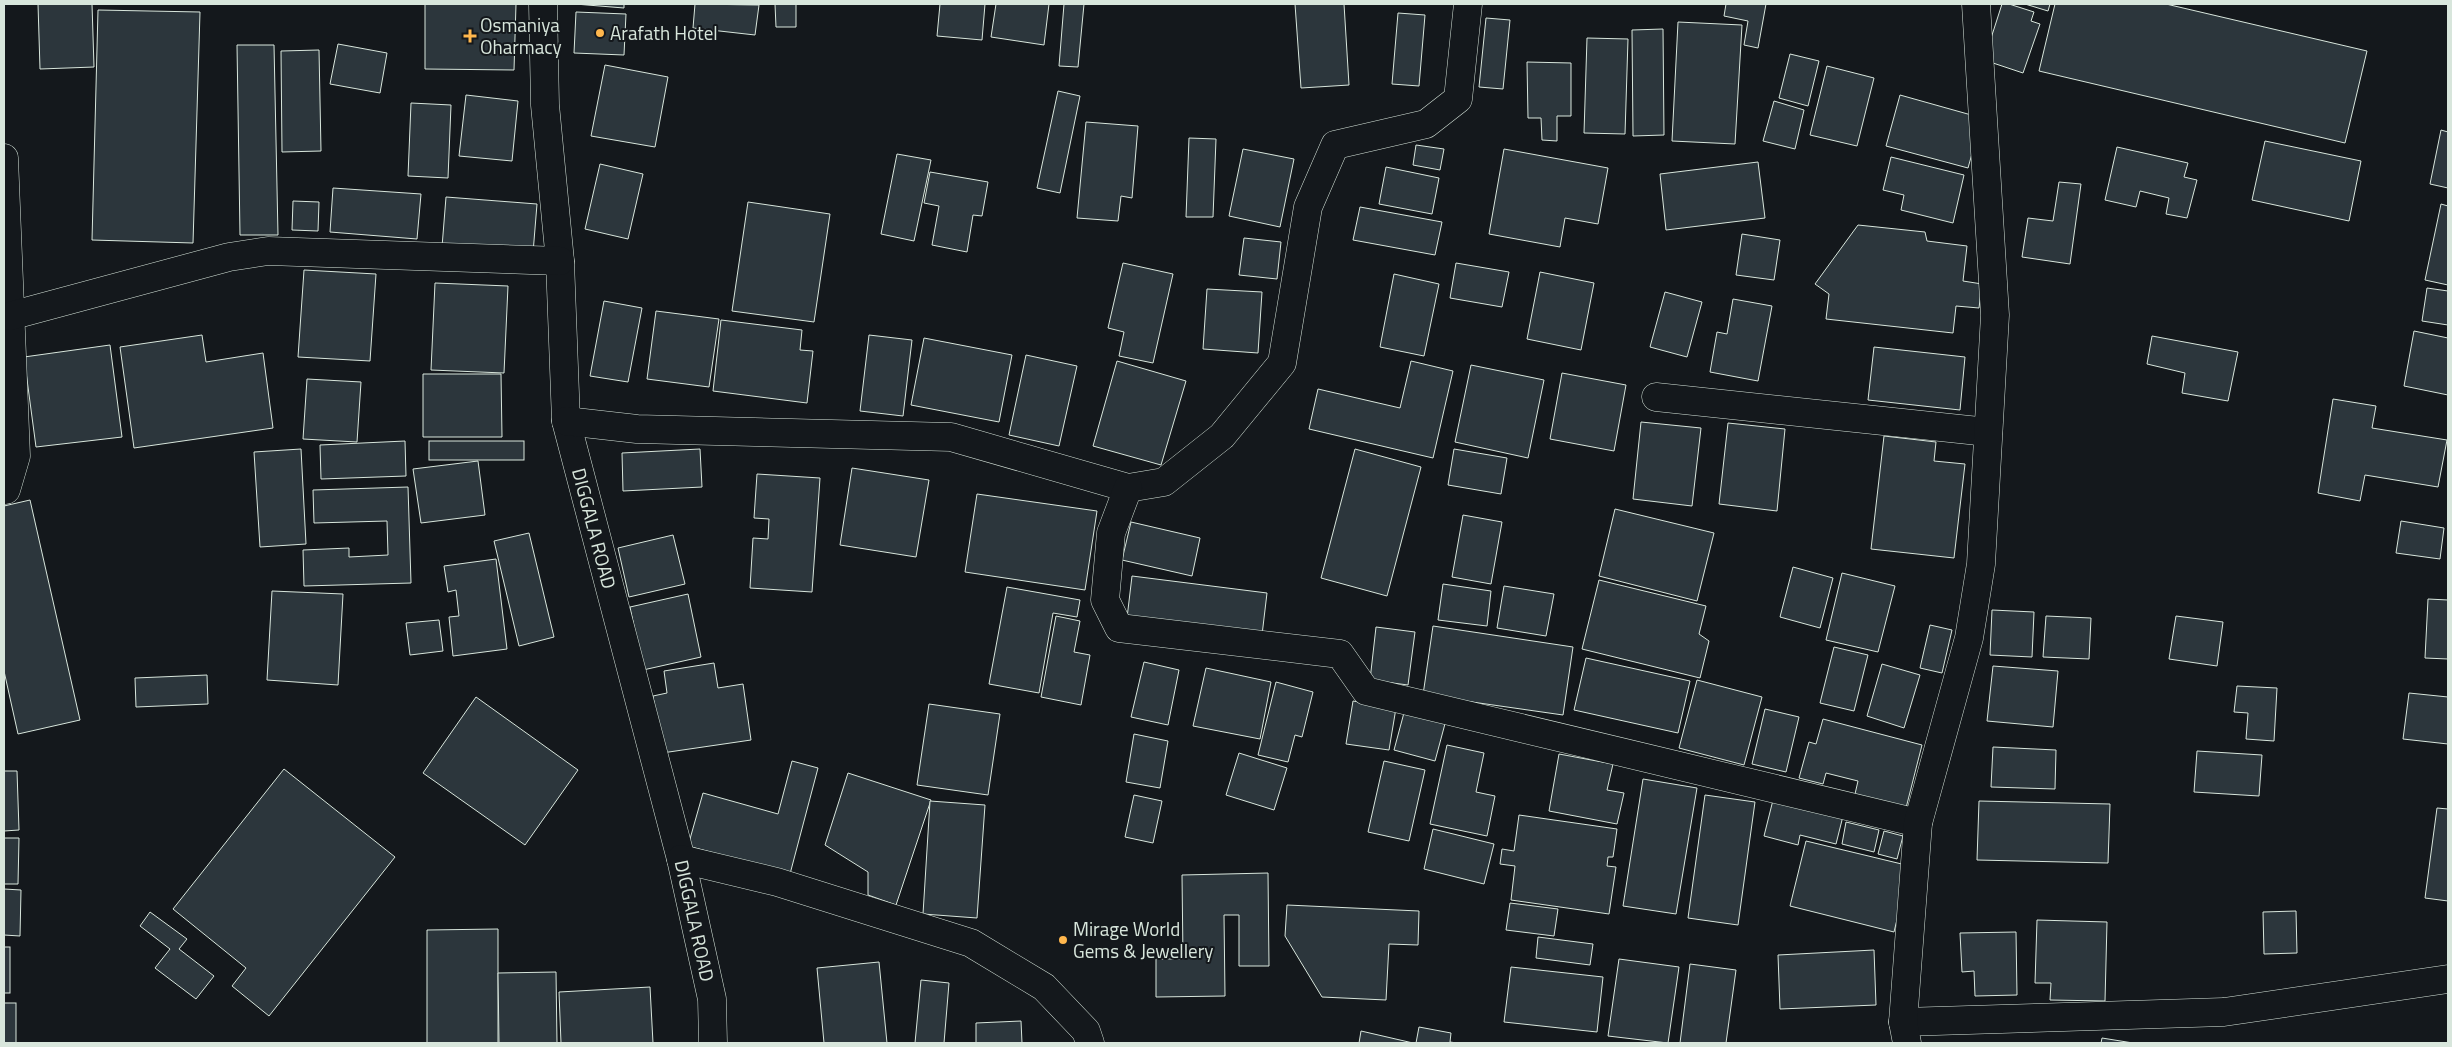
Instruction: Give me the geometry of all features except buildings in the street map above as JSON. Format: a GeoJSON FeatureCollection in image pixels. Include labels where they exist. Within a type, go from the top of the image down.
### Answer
{"type":"FeatureCollection","features":[{"type":"Feature","properties":{"kind":"street","name":"DIGGALA ROAD"},"geometry":{"type":"LineString","coordinates":[[543,4],[545,105],[560,261],[566,421],[681,859],[712,999],[713,1043]]}},
{"type":"Feature","properties":{"kind":"street"},"geometry":{"type":"LineString","coordinates":[[566,421],[637,429],[951,437],[1128,488],[1164,482],[1215,442],[1282,363],[1308,207],[1335,144],[1426,124],[1458,99],[1468,4]]}},
{"type":"Feature","properties":{"kind":"street"},"geometry":{"type":"LineString","coordinates":[[1976,4],[1995,315],[1981,564],[1969,638],[1918,823],[1905,1032],[2224,1012],[2448,979]]}},
{"type":"Feature","properties":{"kind":"street"},"geometry":{"type":"LineString","coordinates":[[4,158],[16,456],[6,490],[4,490]]}},
{"type":"Feature","properties":{"kind":"street"},"geometry":{"type":"LineString","coordinates":[[10,316],[229,256],[268,251],[560,261]]}},
{"type":"Feature","properties":{"kind":"street"},"geometry":{"type":"LineString","coordinates":[[1656,398],[1988,432]]}},
{"type":"Feature","properties":{"kind":"street"},"geometry":{"type":"LineString","coordinates":[[1128,488],[1111,533],[1106,600],[1119,628],[1340,654],[1366,691],[1918,823]]}},
{"type":"Feature","properties":{"kind":"street"},"geometry":{"type":"LineString","coordinates":[[681,859],[777,882],[971,943],[1044,987],[1086,1031],[1090,1043]]}},
{"type":"Feature","properties":{"kind":"place","name":"Arafath Hotel"},"geometry":{"type":"Point","coordinates":[600,33]}},
{"type":"Feature","properties":{"kind":"place","name":"Osmaniya Oharmacy"},"geometry":{"type":"Point","coordinates":[470,36]}},
{"type":"Feature","properties":{"kind":"place","name":"Mirage World Gems & Jewellery"},"geometry":{"type":"Point","coordinates":[1063,940]}}]}
